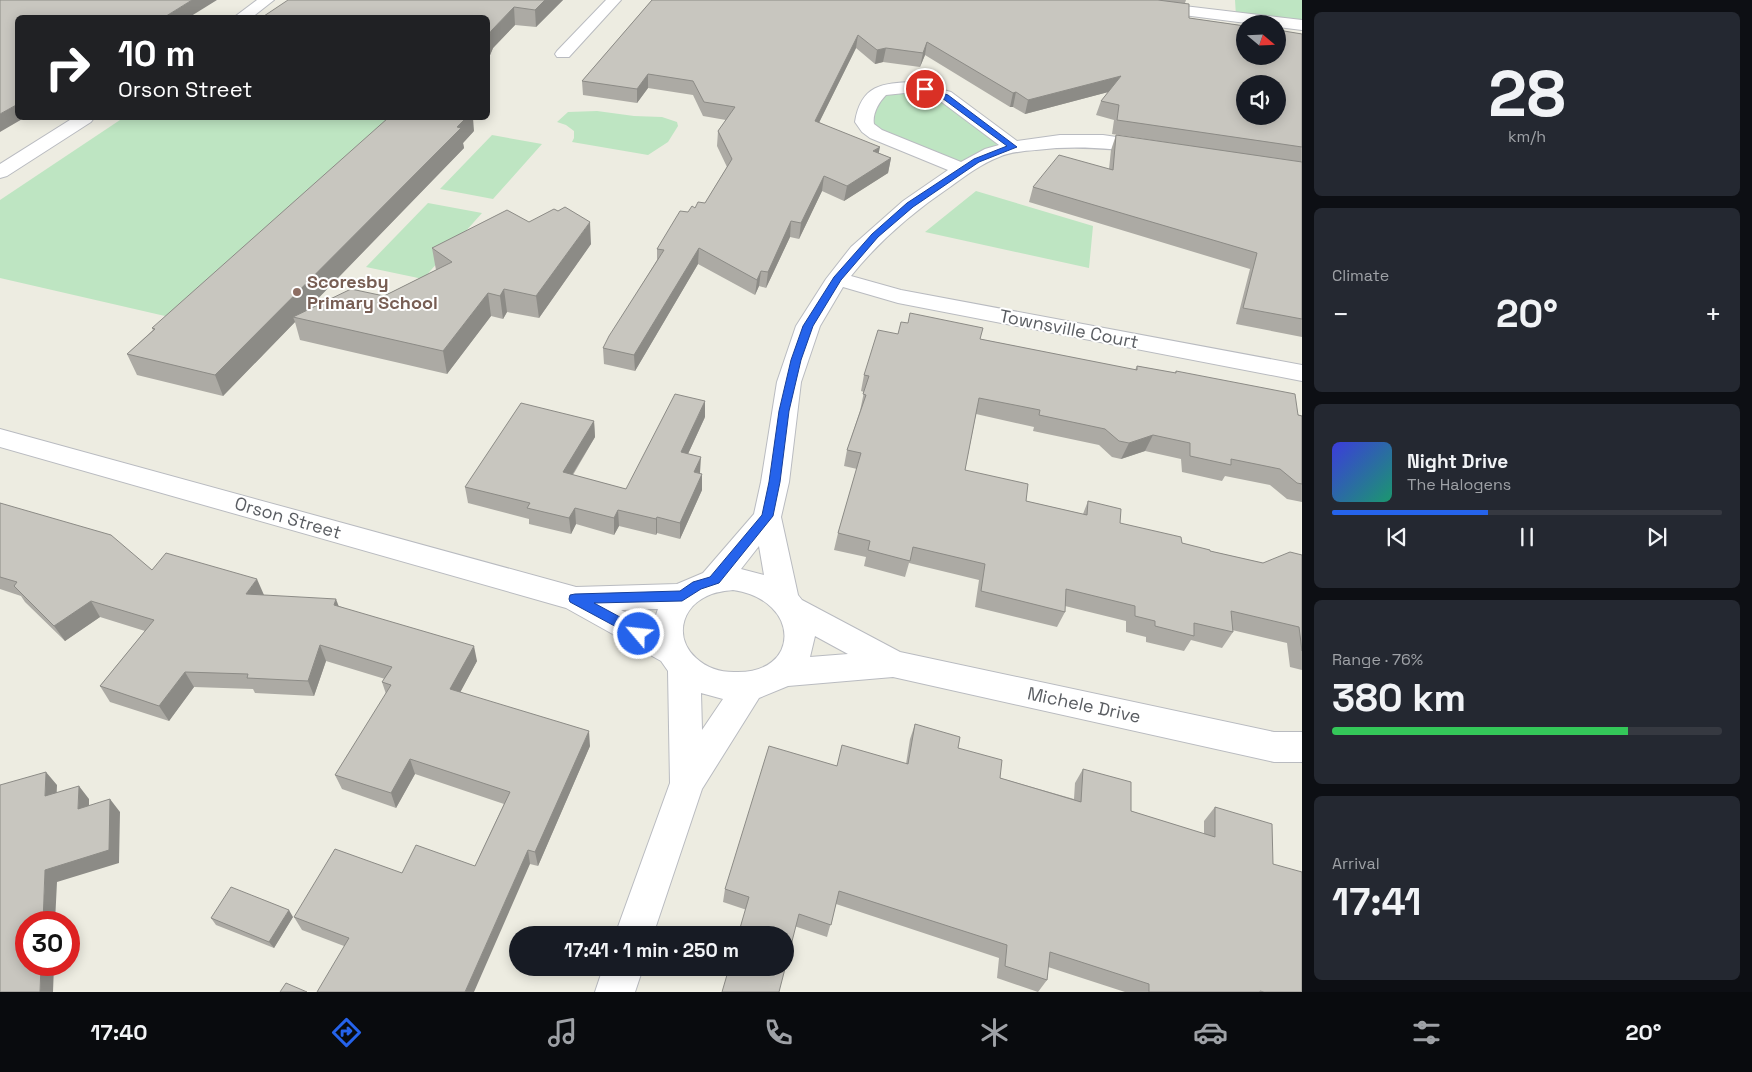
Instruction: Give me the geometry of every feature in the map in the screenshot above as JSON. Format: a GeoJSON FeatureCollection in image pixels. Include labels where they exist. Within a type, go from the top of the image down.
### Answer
{"type":"FeatureCollection","features":[{"type":"Feature","properties":{"kind":"street"},"geometry":{"type":"LineString","coordinates":[[244,15],[267,0]]}},
{"type":"Feature","properties":{"kind":"street"},"geometry":{"type":"LineString","coordinates":[[563,54],[614,0]]}},
{"type":"Feature","properties":{"kind":"street"},"geometry":{"type":"LineString","coordinates":[[1098,0],[1236,16],[1235,0]]}},
{"type":"Feature","properties":{"kind":"street"},"geometry":{"type":"LineString","coordinates":[[1286,23],[1302,25]]}},
{"type":"Feature","properties":{"kind":"street"},"geometry":{"type":"LineString","coordinates":[[962,169],[882,137],[868,128],[864,122],[865,115],[874,97],[880,91],[900,87],[935,92],[953,102],[1013,147]]}},
{"type":"Feature","properties":{"kind":"street"},"geometry":{"type":"LineString","coordinates":[[0,172],[82,120]]}},
{"type":"Feature","properties":{"kind":"street"},"geometry":{"type":"LineString","coordinates":[[787,603],[769,588],[751,581],[733,578],[714,580],[697,586],[682,596],[672,607],[667,622],[666,636],[678,659],[702,679],[724,686],[748,687],[766,682],[781,673],[794,659],[800,642],[799,625],[787,603],[767,516],[775,482],[784,411],[796,360],[808,326],[837,279],[859,252],[892,220],[962,169],[992,153],[1038,143],[1083,140],[1166,150]]}},
{"type":"Feature","properties":{"kind":"street","name":"Townsville Court"},"geometry":{"type":"LineString","coordinates":[[837,279],[898,296],[1302,373]]}},
{"type":"Feature","properties":{"kind":"street","name":"Orson Street"},"geometry":{"type":"LineString","coordinates":[[0,438],[575,599],[678,659]]}},
{"type":"Feature","properties":{"kind":"street"},"geometry":{"type":"LineString","coordinates":[[714,580],[767,516]]}},
{"type":"Feature","properties":{"kind":"street","name":"Orson Street"},"geometry":{"type":"LineString","coordinates":[[575,599],[682,596]]}},
{"type":"Feature","properties":{"kind":"street","name":"Michele Drive"},"geometry":{"type":"LineString","coordinates":[[787,603],[893,664]]}},
{"type":"Feature","properties":{"kind":"street"},"geometry":{"type":"LineString","coordinates":[[678,659],[687,783]]}},
{"type":"Feature","properties":{"kind":"street","name":"Michele Drive"},"geometry":{"type":"LineString","coordinates":[[781,673],[893,664],[1293,751]]}},
{"type":"Feature","properties":{"kind":"street"},"geometry":{"type":"LineString","coordinates":[[637,926],[687,783],[748,687]]}},
{"type":"Feature","properties":{"kind":"street"},"geometry":{"type":"LineString","coordinates":[[615,992],[620,976]]}},
{"type":"Feature","properties":{"kind":"green space"},"geometry":{"type":"Polygon","coordinates":[[[1235,0],[1302,0],[1302,25],[1286,23],[1286,15],[1236,16],[1235,0]]]}},
{"type":"Feature","properties":{"kind":"green space"},"geometry":{"type":"Polygon","coordinates":[[[925,89],[1013,147],[962,169],[876,134],[865,115],[874,97],[925,89]]]}},
{"type":"Feature","properties":{"kind":"green space"},"geometry":{"type":"Polygon","coordinates":[[[597,111],[634,116],[662,117],[677,122],[678,126],[668,142],[648,155],[572,142],[574,131],[566,125],[557,122],[568,112],[597,111]]]}},
{"type":"Feature","properties":{"kind":"green space"},"geometry":{"type":"Polygon","coordinates":[[[120,120],[396,120],[178,319],[0,278],[0,200],[120,120]]]}},
{"type":"Feature","properties":{"kind":"green space"},"geometry":{"type":"Polygon","coordinates":[[[492,135],[542,144],[493,199],[440,189],[492,135]]]}},
{"type":"Feature","properties":{"kind":"green space"},"geometry":{"type":"Polygon","coordinates":[[[976,191],[1093,226],[1089,268],[925,232],[976,191]]]}},
{"type":"Feature","properties":{"kind":"green space"},"geometry":{"type":"Polygon","coordinates":[[[428,203],[482,213],[423,279],[366,267],[428,203]]]}},
{"type":"Feature","properties":{"kind":"building"},"geometry":{"type":"Polygon","coordinates":[[[0,0],[192,0],[168,15],[15,15],[15,106],[0,114],[0,0]]]}},
{"type":"Feature","properties":{"kind":"building"},"geometry":{"type":"Polygon","coordinates":[[[288,0],[545,0],[535,10],[514,7],[490,34],[490,15],[266,15],[288,0]]]}},
{"type":"Feature","properties":{"kind":"building"},"geometry":{"type":"Polygon","coordinates":[[[652,0],[1158,0],[1189,4],[1189,18],[1236,25],[1236,65],[1286,65],[1286,31],[1302,34],[1302,147],[1117,120],[1119,105],[1101,101],[1121,76],[1028,100],[927,42],[923,53],[886,48],[877,50],[858,35],[815,121],[880,147],[873,151],[891,158],[847,186],[824,176],[801,223],[791,221],[768,272],[761,271],[757,280],[699,248],[634,355],[603,348],[664,250],[657,249],[680,211],[688,212],[692,206],[695,208],[698,202],[705,203],[732,159],[718,131],[735,107],[704,102],[693,81],[648,74],[637,89],[582,81],[652,0]]]}},
{"type":"Feature","properties":{"kind":"building"},"geometry":{"type":"Polygon","coordinates":[[[386,120],[464,120],[457,127],[461,128],[215,375],[127,354],[155,329],[152,328],[386,120]]]}},
{"type":"Feature","properties":{"kind":"building"},"geometry":{"type":"Polygon","coordinates":[[[1116,135],[1302,162],[1302,319],[1243,308],[1257,253],[1033,187],[1059,155],[1113,170],[1116,135]]]}},
{"type":"Feature","properties":{"kind":"building"},"geometry":{"type":"Polygon","coordinates":[[[565,207],[590,222],[536,296],[504,289],[500,296],[488,293],[443,351],[293,317],[351,289],[384,296],[452,262],[432,248],[507,210],[529,222],[554,209],[558,211],[565,207]]]}},
{"type":"Feature","properties":{"kind":"building"},"geometry":{"type":"Polygon","coordinates":[[[910,313],[983,328],[980,339],[1137,370],[1137,366],[1176,373],[1176,371],[1295,394],[1298,415],[1302,416],[1302,484],[1297,483],[1280,469],[1231,459],[1231,465],[1190,456],[1190,443],[1153,435],[1129,443],[1119,441],[1105,429],[1039,415],[1040,410],[979,398],[965,470],[1028,484],[1026,501],[1087,515],[1088,501],[1121,509],[1120,523],[1181,537],[1182,543],[1210,551],[1263,563],[1290,552],[1302,555],[1302,651],[1299,627],[1231,611],[1233,632],[1194,623],[1194,636],[1155,626],[1155,621],[1135,616],[1135,606],[1066,589],[1065,612],[981,591],[985,564],[913,547],[910,561],[868,550],[870,541],[838,533],[861,453],[847,450],[866,395],[863,394],[869,376],[864,375],[878,330],[898,334],[901,322],[908,323],[910,313]]]}},
{"type":"Feature","properties":{"kind":"building"},"geometry":{"type":"Polygon","coordinates":[[[675,394],[705,401],[681,452],[701,457],[694,472],[702,474],[680,523],[618,510],[614,518],[575,508],[569,518],[527,508],[530,503],[465,487],[521,403],[594,421],[563,472],[626,489],[675,394]]]}},
{"type":"Feature","properties":{"kind":"building"},"geometry":{"type":"Polygon","coordinates":[[[0,503],[111,535],[152,570],[166,553],[257,579],[246,594],[336,599],[334,605],[474,646],[450,689],[589,731],[535,852],[528,850],[465,992],[317,992],[349,938],[294,917],[335,849],[402,873],[416,845],[475,866],[510,792],[410,759],[391,793],[335,775],[391,685],[382,682],[392,667],[320,645],[308,681],[247,678],[248,674],[185,672],[159,706],[100,686],[154,620],[91,601],[54,626],[14,586],[17,582],[0,577],[0,503]]]}},
{"type":"Feature","properties":{"kind":"building"},"geometry":{"type":"Polygon","coordinates":[[[915,724],[960,737],[958,748],[1002,760],[1000,778],[1081,802],[1083,769],[1131,782],[1131,811],[1215,837],[1215,807],[1272,824],[1273,864],[1302,872],[1302,992],[1149,992],[1149,984],[1050,952],[1047,980],[1005,966],[1007,945],[839,891],[831,925],[799,914],[794,934],[794,926],[741,926],[749,897],[725,889],[769,746],[837,766],[842,745],[908,764],[915,724]]]}},
{"type":"Feature","properties":{"kind":"building"},"geometry":{"type":"Polygon","coordinates":[[[46,772],[45,796],[79,786],[78,809],[110,799],[109,850],[45,870],[43,911],[15,911],[15,976],[41,976],[40,992],[0,992],[0,785],[46,772]]]}},
{"type":"Feature","properties":{"kind":"building"},"geometry":{"type":"Polygon","coordinates":[[[231,887],[289,910],[269,942],[211,918],[231,887]]]}},
{"type":"Feature","properties":{"kind":"building"},"geometry":{"type":"Polygon","coordinates":[[[727,976],[783,976],[779,992],[722,992],[727,976]]]}},
{"type":"Feature","properties":{"kind":"building"},"geometry":{"type":"Polygon","coordinates":[[[286,983],[307,992],[280,992],[286,983]]]}},
{"type":"Feature","properties":{"kind":"place","name":"Scoresby Primary School"},"geometry":{"type":"Point","coordinates":[297,292]}},
{"type":"Feature","properties":{"kind":"route"},"geometry":{"type":"LineString","coordinates":[[639,634],[575,599],[682,596],[697,586],[714,580],[767,516],[775,482],[789,382],[808,326],[837,279],[859,252],[910,205],[976,161],[992,153],[1013,147],[945,96],[925,89]]}}]}
